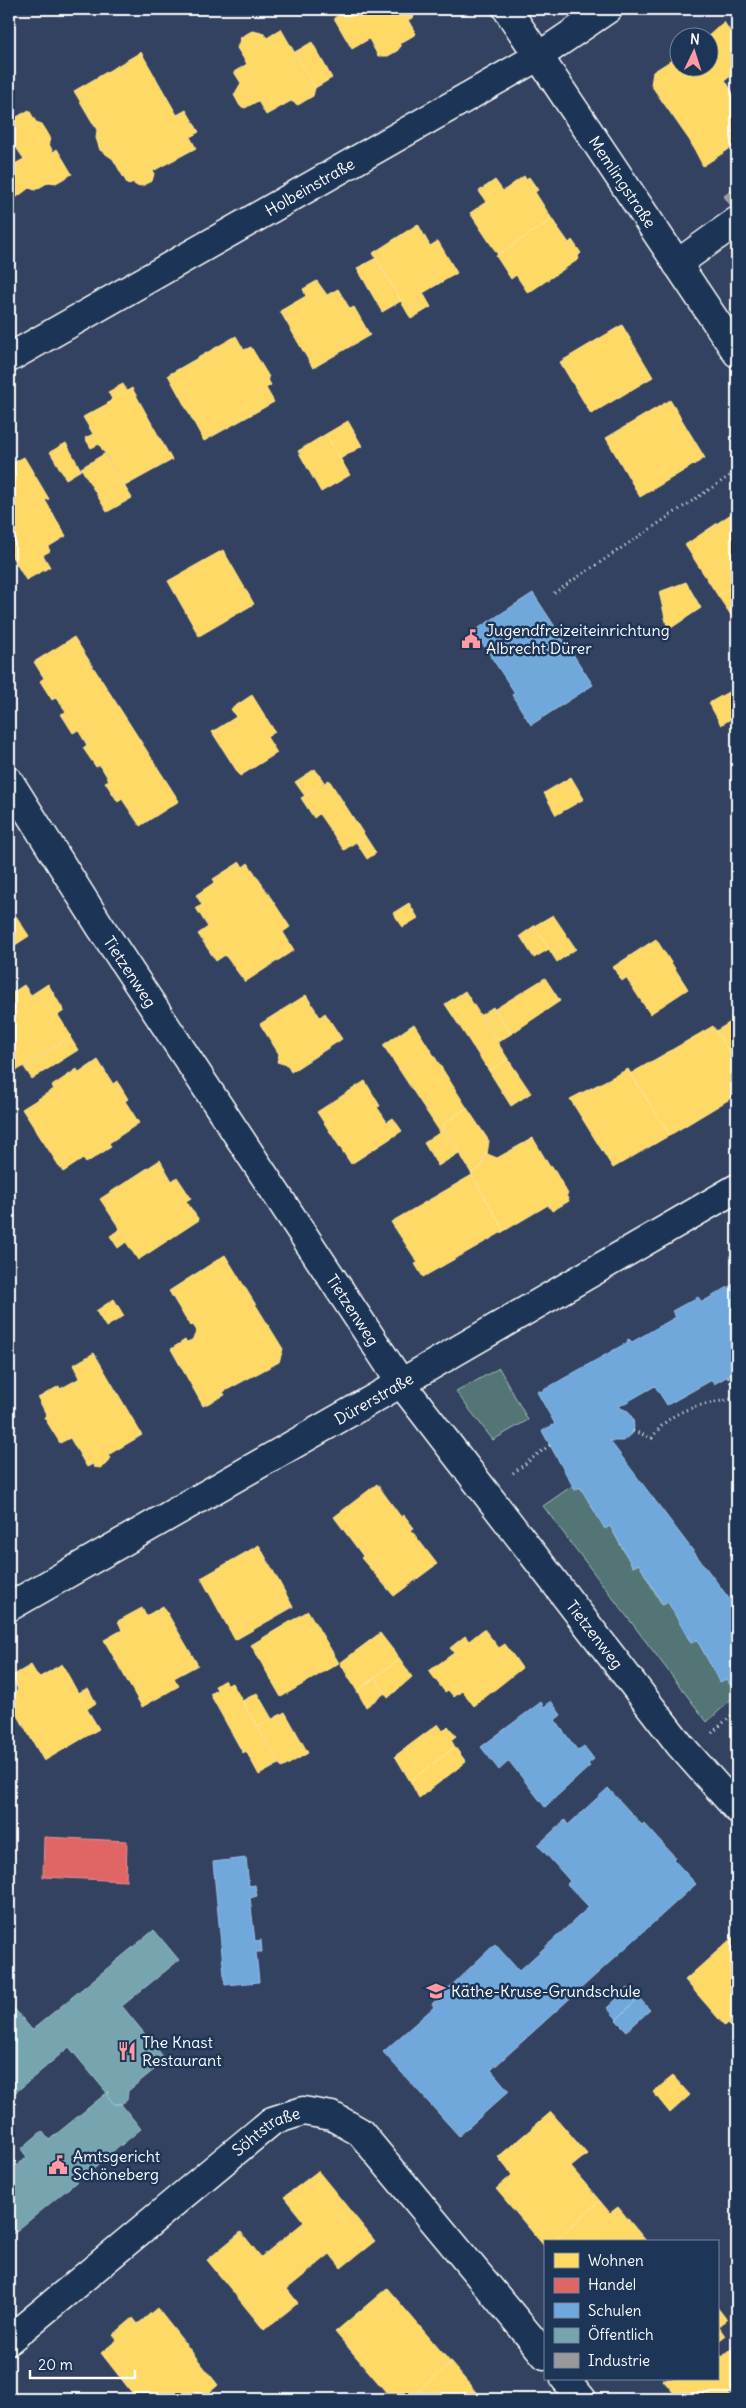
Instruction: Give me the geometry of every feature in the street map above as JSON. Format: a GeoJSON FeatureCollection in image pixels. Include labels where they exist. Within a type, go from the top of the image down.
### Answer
{"type":"FeatureCollection","features":[{"type":"Feature","properties":{"kind":"street","name":"Memlingstraße"},"geometry":{"type":"LineString","coordinates":[[507,9],[737,354]]}},
{"type":"Feature","properties":{"kind":"street","name":"Holbeinstraße"},"geometry":{"type":"LineString","coordinates":[[9,358],[539,56],[608,9]]}},
{"type":"Feature","properties":{"kind":"street"},"geometry":{"type":"LineString","coordinates":[[677,264],[737,221]]}},
{"type":"Feature","properties":{"kind":"street","name":"Tietzenweg"},"geometry":{"type":"LineString","coordinates":[[9,782],[100,926],[401,1383],[680,1745],[737,1809]]}},
{"type":"Feature","properties":{"kind":"street","name":"Dürerstraße"},"geometry":{"type":"LineString","coordinates":[[9,1607],[737,1188]]}},
{"type":"Feature","properties":{"kind":"street","name":"Söhtstraße"},"geometry":{"type":"LineString","coordinates":[[9,2340],[272,2121],[303,2111],[332,2116],[360,2132],[544,2353]]}},
{"type":"Feature","properties":{"kind":"street"},"geometry":{"type":"LineString","coordinates":[[566,2380],[582,2399]]}},
{"type":"Feature","properties":{"kind":"path"},"geometry":{"type":"LineString","coordinates":[[554,593],[737,470]]}},
{"type":"Feature","properties":{"kind":"path"},"geometry":{"type":"LineString","coordinates":[[633,1431],[652,1438],[661,1424],[687,1408],[737,1396],[728,1377]]}},
{"type":"Feature","properties":{"kind":"path"},"geometry":{"type":"LineString","coordinates":[[512,1473],[550,1445]]}},
{"type":"Feature","properties":{"kind":"path"},"geometry":{"type":"LineString","coordinates":[[711,1734],[737,1710]]}},
{"type":"Feature","properties":{"kind":"green space"},"geometry":{"type":"Polygon","coordinates":[[[499,1368],[528,1420],[493,1440],[456,1392],[499,1368]]]}},
{"type":"Feature","properties":{"kind":"green space"},"geometry":{"type":"Polygon","coordinates":[[[572,1486],[575,1490],[580,1487],[610,1526],[633,1567],[639,1564],[662,1605],[668,1602],[691,1643],[697,1640],[720,1681],[726,1679],[737,1694],[707,1722],[543,1506],[572,1486]]]}},
{"type":"Feature","properties":{"kind":"building: Wohnen"},"geometry":{"type":"Polygon","coordinates":[[[349,9],[410,9],[414,17],[408,20],[416,34],[399,44],[401,46],[397,51],[388,56],[378,56],[369,39],[352,49],[334,18],[349,9]]]}},
{"type":"Feature","properties":{"kind":"building: Wohnen"},"geometry":{"type":"Polygon","coordinates":[[[724,22],[737,42],[737,72],[725,80],[737,99],[737,144],[703,166],[690,141],[651,85],[653,72],[668,62],[668,78],[718,78],[717,28],[724,22]]]}},
{"type":"Feature","properties":{"kind":"building: Wohnen"},"geometry":{"type":"Polygon","coordinates":[[[281,29],[315,88],[313,96],[298,105],[291,101],[266,115],[258,101],[245,108],[240,106],[234,95],[241,83],[234,72],[247,64],[237,48],[241,37],[252,31],[263,33],[267,38],[281,29]]]}},
{"type":"Feature","properties":{"kind":"building: Wohnen"},"geometry":{"type":"Polygon","coordinates":[[[312,42],[332,78],[315,88],[295,52],[312,42]]]}},
{"type":"Feature","properties":{"kind":"building: Wohnen"},"geometry":{"type":"Polygon","coordinates":[[[141,52],[177,115],[186,110],[199,132],[190,137],[196,148],[153,171],[152,181],[142,186],[135,185],[133,182],[128,185],[113,159],[100,150],[96,138],[97,130],[74,91],[141,52]]]}},
{"type":"Feature","properties":{"kind":"building: Wohnen"},"geometry":{"type":"Polygon","coordinates":[[[29,110],[36,122],[42,124],[50,137],[49,144],[53,152],[57,149],[72,174],[56,183],[49,182],[35,190],[29,188],[9,203],[9,167],[24,159],[9,137],[9,116],[15,118],[29,110]]]}},
{"type":"Feature","properties":{"kind":"building: Wohnen"},"geometry":{"type":"Polygon","coordinates":[[[524,176],[526,179],[529,177],[538,190],[535,192],[552,219],[498,255],[470,213],[486,202],[479,191],[495,180],[503,191],[524,176]]]}},
{"type":"Feature","properties":{"kind":"building: Wohnen"},"geometry":{"type":"Polygon","coordinates":[[[552,219],[569,243],[572,240],[581,253],[578,256],[579,259],[528,293],[516,275],[511,279],[496,256],[552,219]]]}},
{"type":"Feature","properties":{"kind":"building: Wohnen"},"geometry":{"type":"Polygon","coordinates":[[[418,224],[430,246],[438,241],[457,273],[423,293],[431,307],[411,319],[373,253],[418,224]]]}},
{"type":"Feature","properties":{"kind":"building: Wohnen"},"geometry":{"type":"Polygon","coordinates":[[[376,258],[401,301],[382,312],[357,268],[376,258]]]}},
{"type":"Feature","properties":{"kind":"building: Wohnen"},"geometry":{"type":"Polygon","coordinates":[[[317,281],[327,295],[338,289],[350,309],[354,307],[370,335],[313,368],[280,311],[306,296],[303,289],[317,281]]]}},
{"type":"Feature","properties":{"kind":"building: Wohnen"},"geometry":{"type":"Polygon","coordinates":[[[622,325],[653,377],[591,414],[560,362],[622,325]]]}},
{"type":"Feature","properties":{"kind":"building: Wohnen"},"geometry":{"type":"Polygon","coordinates":[[[236,336],[244,350],[251,347],[269,377],[267,378],[271,385],[266,388],[274,402],[204,441],[168,375],[236,336]]]}},
{"type":"Feature","properties":{"kind":"building: Wohnen"},"geometry":{"type":"Polygon","coordinates":[[[123,384],[127,391],[132,388],[172,460],[125,486],[99,444],[91,448],[85,438],[93,434],[83,417],[107,404],[112,399],[108,392],[123,384]]]}},
{"type":"Feature","properties":{"kind":"building: Wohnen"},"geometry":{"type":"Polygon","coordinates":[[[670,400],[705,458],[640,497],[606,438],[670,400]]]}},
{"type":"Feature","properties":{"kind":"building: Wohnen"},"geometry":{"type":"Polygon","coordinates":[[[348,421],[362,446],[340,459],[326,434],[348,421]]]}},
{"type":"Feature","properties":{"kind":"building: Wohnen"},"geometry":{"type":"Polygon","coordinates":[[[326,434],[350,475],[321,492],[298,451],[326,434]]]}},
{"type":"Feature","properties":{"kind":"building: Wohnen"},"geometry":{"type":"Polygon","coordinates":[[[66,443],[81,470],[66,479],[50,452],[66,443]]]}},
{"type":"Feature","properties":{"kind":"building: Wohnen"},"geometry":{"type":"Polygon","coordinates":[[[104,454],[132,498],[107,512],[81,468],[104,454]]]}},
{"type":"Feature","properties":{"kind":"building: Wohnen"},"geometry":{"type":"Polygon","coordinates":[[[24,457],[49,499],[45,500],[66,536],[48,547],[50,551],[43,555],[50,567],[26,580],[11,555],[9,556],[9,465],[24,457]]]}},
{"type":"Feature","properties":{"kind":"building: Wohnen"},"geometry":{"type":"Polygon","coordinates":[[[737,510],[737,583],[718,596],[685,545],[737,510]]]}},
{"type":"Feature","properties":{"kind":"building: Wohnen"},"geometry":{"type":"Polygon","coordinates":[[[223,550],[254,604],[199,636],[168,581],[223,550]]]}},
{"type":"Feature","properties":{"kind":"building: Wohnen"},"geometry":{"type":"Polygon","coordinates":[[[686,582],[701,608],[668,630],[659,592],[686,582]]]}},
{"type":"Feature","properties":{"kind":"building: Wohnen"},"geometry":{"type":"Polygon","coordinates":[[[737,583],[737,624],[718,596],[737,583]]]}},
{"type":"Feature","properties":{"kind":"building: Wohnen"},"geometry":{"type":"Polygon","coordinates":[[[74,637],[179,801],[140,826],[122,799],[118,802],[105,782],[109,780],[100,765],[96,767],[83,748],[87,745],[78,730],[73,733],[61,714],[66,712],[57,697],[52,700],[40,681],[44,678],[34,662],[74,637]]]}},
{"type":"Feature","properties":{"kind":"building: Wohnen"},"geometry":{"type":"Polygon","coordinates":[[[737,687],[737,715],[721,725],[709,703],[737,687]]]}},
{"type":"Feature","properties":{"kind":"building: Wohnen"},"geometry":{"type":"Polygon","coordinates":[[[252,695],[275,732],[267,737],[277,753],[240,776],[212,732],[236,717],[231,709],[252,695]]]}},
{"type":"Feature","properties":{"kind":"building: Wohnen"},"geometry":{"type":"Polygon","coordinates":[[[315,769],[324,782],[305,796],[295,782],[315,769]]]}},
{"type":"Feature","properties":{"kind":"building: Wohnen"},"geometry":{"type":"Polygon","coordinates":[[[571,777],[584,799],[556,815],[544,793],[571,777]]]}},
{"type":"Feature","properties":{"kind":"building: Wohnen"},"geometry":{"type":"Polygon","coordinates":[[[329,780],[365,836],[344,850],[319,814],[314,818],[301,798],[329,780]]]}},
{"type":"Feature","properties":{"kind":"building: Wohnen"},"geometry":{"type":"Polygon","coordinates":[[[365,836],[376,853],[367,859],[356,842],[365,836]]]}},
{"type":"Feature","properties":{"kind":"building: Wohnen"},"geometry":{"type":"Polygon","coordinates":[[[240,862],[243,867],[248,863],[290,927],[283,932],[294,950],[245,982],[225,955],[216,961],[198,934],[208,927],[196,908],[202,905],[196,895],[215,882],[213,879],[240,862]]]}},
{"type":"Feature","properties":{"kind":"building: Wohnen"},"geometry":{"type":"Polygon","coordinates":[[[409,903],[418,918],[403,927],[393,913],[409,903]]]}},
{"type":"Feature","properties":{"kind":"building: Wohnen"},"geometry":{"type":"Polygon","coordinates":[[[553,915],[576,949],[557,962],[534,926],[553,915]]]}},
{"type":"Feature","properties":{"kind":"building: Wohnen"},"geometry":{"type":"Polygon","coordinates":[[[16,916],[29,936],[9,949],[9,920],[16,916]]]}},
{"type":"Feature","properties":{"kind":"building: Wohnen"},"geometry":{"type":"Polygon","coordinates":[[[534,926],[549,949],[534,958],[520,936],[534,926]]]}},
{"type":"Feature","properties":{"kind":"building: Wohnen"},"geometry":{"type":"Polygon","coordinates":[[[656,939],[688,989],[650,1014],[626,978],[622,981],[613,967],[656,939]]]}},
{"type":"Feature","properties":{"kind":"building: Wohnen"},"geometry":{"type":"Polygon","coordinates":[[[545,978],[560,1001],[511,1034],[495,1009],[545,978]]]}},
{"type":"Feature","properties":{"kind":"building: Wohnen"},"geometry":{"type":"Polygon","coordinates":[[[48,984],[64,1011],[58,1015],[71,1036],[10,1075],[9,1052],[13,1050],[9,1043],[9,995],[24,985],[31,995],[48,984]]]}},
{"type":"Feature","properties":{"kind":"building: Wohnen"},"geometry":{"type":"Polygon","coordinates":[[[465,991],[508,1059],[489,1071],[445,1004],[465,991]]]}},
{"type":"Feature","properties":{"kind":"building: Wohnen"},"geometry":{"type":"Polygon","coordinates":[[[306,995],[320,1017],[325,1013],[342,1039],[291,1072],[287,1065],[277,1062],[279,1054],[260,1024],[306,995]]]}},
{"type":"Feature","properties":{"kind":"building: Wohnen"},"geometry":{"type":"Polygon","coordinates":[[[493,1007],[511,1034],[498,1042],[481,1015],[493,1007]]]}},
{"type":"Feature","properties":{"kind":"building: Wohnen"},"geometry":{"type":"Polygon","coordinates":[[[737,1018],[737,1064],[716,1031],[737,1018]]]}},
{"type":"Feature","properties":{"kind":"building: Wohnen"},"geometry":{"type":"Polygon","coordinates":[[[414,1024],[467,1108],[443,1124],[445,1129],[440,1132],[383,1045],[414,1024]]]}},
{"type":"Feature","properties":{"kind":"building: Wohnen"},"geometry":{"type":"Polygon","coordinates":[[[713,1026],[737,1064],[737,1097],[733,1097],[670,1135],[630,1074],[713,1026]]]}},
{"type":"Feature","properties":{"kind":"building: Wohnen"},"geometry":{"type":"Polygon","coordinates":[[[70,1037],[78,1050],[32,1079],[24,1067],[70,1037]]]}},
{"type":"Feature","properties":{"kind":"building: Wohnen"},"geometry":{"type":"Polygon","coordinates":[[[508,1059],[531,1093],[511,1106],[489,1071],[508,1059]]]}},
{"type":"Feature","properties":{"kind":"building: Wohnen"},"geometry":{"type":"Polygon","coordinates":[[[98,1060],[113,1084],[117,1081],[128,1099],[125,1101],[139,1123],[109,1143],[111,1147],[86,1163],[83,1159],[63,1172],[22,1109],[54,1089],[52,1086],[77,1069],[79,1073],[98,1060]]]}},
{"type":"Feature","properties":{"kind":"building: Wohnen"},"geometry":{"type":"Polygon","coordinates":[[[628,1069],[670,1135],[613,1168],[570,1099],[628,1069]]]}},
{"type":"Feature","properties":{"kind":"building: Wohnen"},"geometry":{"type":"Polygon","coordinates":[[[365,1081],[380,1106],[377,1107],[387,1122],[393,1118],[402,1131],[351,1164],[317,1112],[365,1081]]]}},
{"type":"Feature","properties":{"kind":"building: Wohnen"},"geometry":{"type":"Polygon","coordinates":[[[467,1108],[489,1141],[482,1167],[471,1173],[443,1124],[467,1108]]]}},
{"type":"Feature","properties":{"kind":"building: Wohnen"},"geometry":{"type":"Polygon","coordinates":[[[445,1129],[459,1153],[438,1166],[424,1143],[445,1129]]]}},
{"type":"Feature","properties":{"kind":"building: Wohnen"},"geometry":{"type":"Polygon","coordinates":[[[533,1138],[568,1194],[566,1195],[569,1201],[552,1211],[548,1205],[504,1231],[471,1173],[482,1167],[485,1153],[497,1158],[533,1138]]]}},
{"type":"Feature","properties":{"kind":"building: Wohnen"},"geometry":{"type":"Polygon","coordinates":[[[160,1160],[172,1181],[177,1177],[191,1198],[186,1201],[199,1220],[138,1260],[126,1242],[118,1248],[110,1236],[120,1229],[100,1199],[160,1160]]]}},
{"type":"Feature","properties":{"kind":"building: Wohnen"},"geometry":{"type":"Polygon","coordinates":[[[472,1175],[504,1231],[423,1277],[415,1264],[418,1263],[391,1222],[472,1175]]]}},
{"type":"Feature","properties":{"kind":"building: Wohnen"},"geometry":{"type":"Polygon","coordinates":[[[225,1255],[283,1349],[279,1362],[223,1392],[225,1395],[203,1406],[171,1349],[185,1340],[187,1342],[192,1340],[197,1331],[193,1325],[190,1326],[169,1291],[225,1255]]]}},
{"type":"Feature","properties":{"kind":"building: Wohnen"},"geometry":{"type":"Polygon","coordinates":[[[114,1299],[124,1316],[106,1327],[96,1311],[114,1299]]]}},
{"type":"Feature","properties":{"kind":"building: Wohnen"},"geometry":{"type":"Polygon","coordinates":[[[94,1353],[142,1435],[108,1455],[110,1458],[108,1463],[100,1468],[94,1467],[93,1464],[87,1467],[70,1438],[60,1443],[44,1417],[47,1416],[38,1398],[59,1386],[60,1389],[80,1378],[73,1365],[94,1353]]]}},
{"type":"Feature","properties":{"kind":"building: Wohnen"},"geometry":{"type":"Polygon","coordinates":[[[377,1484],[401,1517],[404,1515],[414,1528],[411,1530],[437,1564],[394,1596],[361,1558],[363,1556],[334,1517],[377,1484]]]}},
{"type":"Feature","properties":{"kind":"building: Wohnen"},"geometry":{"type":"Polygon","coordinates":[[[259,1545],[293,1607],[235,1640],[201,1578],[259,1545]]]}},
{"type":"Feature","properties":{"kind":"building: Wohnen"},"geometry":{"type":"Polygon","coordinates":[[[163,1606],[198,1665],[174,1678],[179,1686],[142,1707],[104,1640],[122,1630],[118,1621],[142,1608],[146,1616],[163,1606]]]}},
{"type":"Feature","properties":{"kind":"building: Wohnen"},"geometry":{"type":"Polygon","coordinates":[[[308,1611],[339,1663],[281,1697],[251,1645],[308,1611]]]}},
{"type":"Feature","properties":{"kind":"building: Wohnen"},"geometry":{"type":"Polygon","coordinates":[[[484,1629],[499,1648],[505,1644],[522,1668],[474,1706],[462,1691],[454,1697],[448,1690],[445,1692],[429,1671],[454,1653],[450,1648],[465,1636],[469,1641],[484,1629]]]}},
{"type":"Feature","properties":{"kind":"building: Wohnen"},"geometry":{"type":"Polygon","coordinates":[[[380,1633],[400,1659],[357,1691],[340,1663],[380,1633]]]}},
{"type":"Feature","properties":{"kind":"building: Wohnen"},"geometry":{"type":"Polygon","coordinates":[[[400,1659],[412,1677],[388,1698],[375,1677],[400,1659]]]}},
{"type":"Feature","properties":{"kind":"building: Wohnen"},"geometry":{"type":"Polygon","coordinates":[[[62,1664],[78,1693],[88,1688],[96,1703],[87,1709],[99,1729],[44,1761],[9,1700],[9,1695],[18,1690],[12,1676],[31,1665],[40,1677],[62,1664]]]}},
{"type":"Feature","properties":{"kind":"building: Wohnen"},"geometry":{"type":"Polygon","coordinates":[[[375,1677],[385,1693],[366,1707],[357,1691],[375,1677]]]}},
{"type":"Feature","properties":{"kind":"building: Wohnen"},"geometry":{"type":"Polygon","coordinates":[[[225,1680],[228,1685],[232,1683],[279,1764],[259,1775],[246,1751],[243,1753],[210,1694],[217,1690],[215,1686],[225,1680]]]}},
{"type":"Feature","properties":{"kind":"building: Wohnen"},"geometry":{"type":"Polygon","coordinates":[[[257,1693],[272,1719],[258,1727],[242,1701],[257,1693]]]}},
{"type":"Feature","properties":{"kind":"building: Wohnen"},"geometry":{"type":"Polygon","coordinates":[[[285,1712],[308,1753],[282,1768],[258,1727],[285,1712]]]}},
{"type":"Feature","properties":{"kind":"building: Wohnen"},"geometry":{"type":"Polygon","coordinates":[[[438,1724],[443,1731],[448,1726],[456,1736],[451,1740],[455,1747],[410,1781],[395,1756],[438,1724]]]}},
{"type":"Feature","properties":{"kind":"building: Wohnen"},"geometry":{"type":"Polygon","coordinates":[[[455,1747],[466,1762],[419,1798],[410,1781],[455,1747]]]}},
{"type":"Feature","properties":{"kind":"building: Wohnen"},"geometry":{"type":"Polygon","coordinates":[[[733,1937],[737,1942],[736,2033],[728,2023],[725,2026],[685,1980],[733,1937]]]}},
{"type":"Feature","properties":{"kind":"building: Wohnen"},"geometry":{"type":"Polygon","coordinates":[[[673,2076],[690,2095],[670,2113],[653,2092],[673,2076]]]}},
{"type":"Feature","properties":{"kind":"building: Wohnen"},"geometry":{"type":"Polygon","coordinates":[[[551,2112],[587,2154],[571,2167],[600,2201],[555,2240],[544,2240],[544,2246],[496,2189],[512,2175],[498,2157],[551,2112]]]}},
{"type":"Feature","properties":{"kind":"building: Wohnen"},"geometry":{"type":"Polygon","coordinates":[[[318,2171],[375,2241],[341,2268],[330,2254],[287,2289],[298,2303],[264,2330],[207,2260],[241,2232],[261,2257],[304,2222],[284,2197],[318,2171]]]}},
{"type":"Feature","properties":{"kind":"building: Wohnen"},"geometry":{"type":"Polygon","coordinates":[[[600,2201],[610,2213],[618,2207],[645,2240],[555,2240],[600,2201]]]}},
{"type":"Feature","properties":{"kind":"building: Wohnen"},"geometry":{"type":"Polygon","coordinates":[[[387,2288],[451,2363],[409,2399],[392,2399],[335,2332],[387,2288]]]}},
{"type":"Feature","properties":{"kind":"building: Wohnen"},"geometry":{"type":"Polygon","coordinates":[[[157,2308],[218,2385],[202,2399],[137,2399],[101,2353],[117,2340],[113,2335],[133,2318],[138,2324],[157,2308]]]}},
{"type":"Feature","properties":{"kind":"building: Wohnen"},"geometry":{"type":"Polygon","coordinates":[[[718,2308],[727,2320],[719,2327],[725,2336],[718,2341],[718,2308]]]}},
{"type":"Feature","properties":{"kind":"building: Wohnen"},"geometry":{"type":"Polygon","coordinates":[[[737,2344],[737,2385],[728,2393],[733,2399],[679,2399],[663,2380],[718,2380],[718,2351],[722,2357],[737,2344]]]}},
{"type":"Feature","properties":{"kind":"building: Wohnen"},"geometry":{"type":"Polygon","coordinates":[[[451,2363],[482,2399],[409,2399],[451,2363]]]}},
{"type":"Feature","properties":{"kind":"building: Handel"},"geometry":{"type":"Polygon","coordinates":[[[44,1837],[127,1841],[126,1881],[43,1877],[44,1837]]]}},
{"type":"Feature","properties":{"kind":"building: Schulen"},"geometry":{"type":"Polygon","coordinates":[[[533,593],[593,685],[531,725],[512,695],[515,693],[474,631],[533,593]]]}},
{"type":"Feature","properties":{"kind":"building: Schulen"},"geometry":{"type":"Polygon","coordinates":[[[737,1282],[737,1371],[714,1384],[712,1380],[667,1405],[655,1386],[618,1407],[628,1411],[633,1419],[634,1427],[632,1434],[624,1441],[610,1441],[737,1609],[737,1694],[726,1679],[720,1682],[697,1640],[691,1643],[668,1602],[663,1605],[639,1564],[633,1567],[610,1526],[605,1529],[580,1487],[575,1490],[542,1431],[555,1424],[537,1392],[628,1342],[627,1340],[629,1339],[632,1342],[676,1317],[672,1311],[698,1297],[702,1302],[737,1282]]]}},
{"type":"Feature","properties":{"kind":"building: Schulen"},"geometry":{"type":"Polygon","coordinates":[[[551,1701],[561,1715],[555,1720],[578,1751],[584,1746],[594,1759],[588,1764],[590,1766],[545,1807],[509,1761],[499,1770],[481,1747],[541,1702],[544,1707],[551,1701]]]}},
{"type":"Feature","properties":{"kind":"building: Schulen"},"geometry":{"type":"Polygon","coordinates":[[[608,1788],[642,1825],[644,1823],[675,1857],[673,1859],[696,1884],[491,2070],[509,2091],[459,2136],[383,2052],[434,2007],[432,2004],[495,1944],[519,1971],[589,1907],[567,1884],[570,1881],[538,1845],[565,1820],[568,1825],[608,1788]]]}},
{"type":"Feature","properties":{"kind":"building: Schulen"},"geometry":{"type":"Polygon","coordinates":[[[246,1858],[249,1886],[255,1885],[257,1896],[250,1898],[255,1941],[261,1940],[262,1952],[256,1952],[259,1982],[225,1985],[213,1862],[246,1858]]]}},
{"type":"Feature","properties":{"kind":"building: Schulen"},"geometry":{"type":"Polygon","coordinates":[[[628,1988],[638,1999],[617,2019],[607,2008],[628,1988]]]}},
{"type":"Feature","properties":{"kind":"building: Schulen"},"geometry":{"type":"Polygon","coordinates":[[[639,1998],[650,2010],[627,2031],[616,2020],[639,1998]]]}},
{"type":"Feature","properties":{"kind":"building: Öffentlich"},"geometry":{"type":"Polygon","coordinates":[[[154,1930],[179,1960],[122,2006],[166,2060],[128,2091],[127,2100],[121,2104],[114,2104],[108,2097],[109,2091],[107,2093],[69,2047],[9,2098],[9,2002],[32,2030],[154,1930]]]}},
{"type":"Feature","properties":{"kind":"building: Öffentlich","name":"Amtsgericht Schöneberg"},"geometry":{"type":"Polygon","coordinates":[[[109,2091],[108,2097],[114,2104],[121,2104],[141,2129],[9,2237],[9,2153],[16,2166],[27,2157],[21,2149],[42,2131],[49,2140],[109,2091]]]}},
{"type":"Feature","properties":{"kind":"building: Industrie"},"geometry":{"type":"Polygon","coordinates":[[[737,187],[737,207],[734,210],[724,196],[737,187]]]}},
{"type":"Feature","properties":{"kind":"place","name":"Jugendfreizeiteinrichtung Albrecht Dürer"},"geometry":{"type":"Point","coordinates":[471,639]}},
{"type":"Feature","properties":{"kind":"place","name":"Käthe-Kruse-Grundschule"},"geometry":{"type":"Point","coordinates":[436,1991]}},
{"type":"Feature","properties":{"kind":"place","name":"The Knast Restaurant"},"geometry":{"type":"Point","coordinates":[127,2051]}},
{"type":"Feature","properties":{"kind":"place","name":"Amtsgericht Schöneberg"},"geometry":{"type":"Point","coordinates":[58,2165]}}]}
